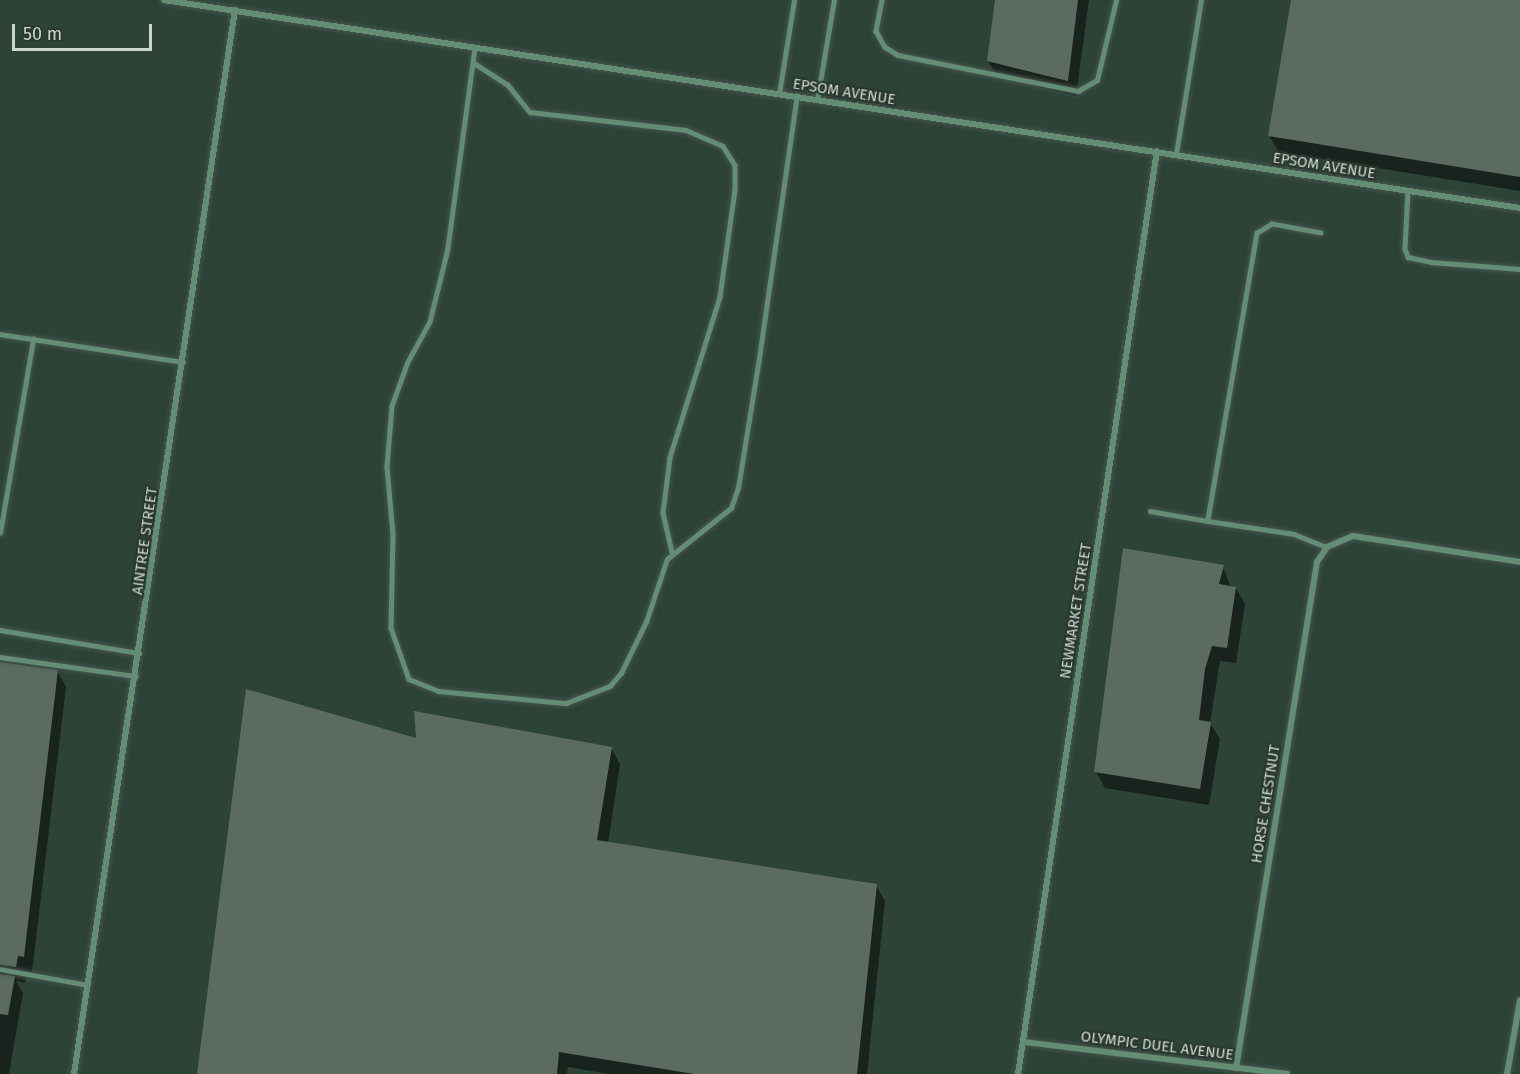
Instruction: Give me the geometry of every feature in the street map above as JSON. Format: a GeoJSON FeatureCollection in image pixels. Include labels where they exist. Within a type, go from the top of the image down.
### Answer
{"type":"FeatureCollection","features":[{"type":"Feature","properties":{"kind":"street","name":"EPSOM AVENUE"},"geometry":{"type":"LineString","coordinates":[[164,0],[1520,208]]}},
{"type":"Feature","properties":{"kind":"street","name":"AINTREE STREET"},"geometry":{"type":"LineString","coordinates":[[74,1074],[140,653],[235,10]]}},
{"type":"Feature","properties":{"kind":"street","name":"NEWMARKET STREET"},"geometry":{"type":"LineString","coordinates":[[1018,1074],[1157,151]]}},
{"type":"Feature","properties":{"kind":"street"},"geometry":{"type":"LineString","coordinates":[[1327,547],[1353,536],[1520,562]]}},
{"type":"Feature","properties":{"kind":"street","name":"HORSE CHESTNUT"},"geometry":{"type":"LineString","coordinates":[[1236,1068],[1317,561],[1327,547]]}},
{"type":"Feature","properties":{"kind":"street"},"geometry":{"type":"LineString","coordinates":[[1508,1074],[1520,1000]]}},
{"type":"Feature","properties":{"kind":"street","name":"OLYMPIC DUEL AVENUE"},"geometry":{"type":"LineString","coordinates":[[1024,1042],[1286,1074]]}},
{"type":"Feature","properties":{"kind":"lane"},"geometry":{"type":"LineString","coordinates":[[779,94],[794,0]]}},
{"type":"Feature","properties":{"kind":"lane"},"geometry":{"type":"LineString","coordinates":[[817,100],[834,0]]}},
{"type":"Feature","properties":{"kind":"lane"},"geometry":{"type":"LineString","coordinates":[[882,0],[876,31],[885,47],[898,55],[1078,91],[1097,80],[1116,0]]}},
{"type":"Feature","properties":{"kind":"lane"},"geometry":{"type":"LineString","coordinates":[[1176,154],[1201,0]]}},
{"type":"Feature","properties":{"kind":"lane"},"geometry":{"type":"LineString","coordinates":[[474,63],[508,85],[530,112],[686,130],[723,146],[735,165],[735,190],[720,297],[670,458],[663,513],[672,552],[646,622],[621,673],[594,696],[566,703],[438,691],[409,679],[401,665],[391,628],[393,534],[387,467],[392,406],[408,362],[430,322],[448,249],[475,48]]}},
{"type":"Feature","properties":{"kind":"lane"},"geometry":{"type":"LineString","coordinates":[[672,552],[722,518],[738,488],[796,96]]}},
{"type":"Feature","properties":{"kind":"lane"},"geometry":{"type":"LineString","coordinates":[[1408,191],[1405,249],[1408,257],[1431,262],[1520,269]]}},
{"type":"Feature","properties":{"kind":"lane"},"geometry":{"type":"LineString","coordinates":[[1208,521],[1257,233],[1272,224],[1321,233]]}},
{"type":"Feature","properties":{"kind":"lane"},"geometry":{"type":"LineString","coordinates":[[0,334],[183,362]]}},
{"type":"Feature","properties":{"kind":"lane"},"geometry":{"type":"LineString","coordinates":[[0,533],[33,339]]}},
{"type":"Feature","properties":{"kind":"lane"},"geometry":{"type":"LineString","coordinates":[[1150,512],[1294,534],[1327,547]]}},
{"type":"Feature","properties":{"kind":"lane"},"geometry":{"type":"LineString","coordinates":[[0,630],[140,653]]}},
{"type":"Feature","properties":{"kind":"lane"},"geometry":{"type":"LineString","coordinates":[[0,657],[136,675]]}},
{"type":"Feature","properties":{"kind":"lane"},"geometry":{"type":"LineString","coordinates":[[0,969],[88,986]]}},
{"type":"Feature","properties":{"kind":"shaded area"},"geometry":{"type":"Polygon","coordinates":[[[0,0],[1520,0],[1520,1074],[0,1074],[0,0]]]}},
{"type":"Feature","properties":{"kind":"building"},"geometry":{"type":"Polygon","coordinates":[[[995,0],[1078,0],[1068,81],[987,61],[995,0]]]}},
{"type":"Feature","properties":{"kind":"building"},"geometry":{"type":"Polygon","coordinates":[[[1291,0],[1520,0],[1520,177],[1268,136],[1291,0]]]}},
{"type":"Feature","properties":{"kind":"building"},"geometry":{"type":"Polygon","coordinates":[[[1123,548],[1224,565],[1219,584],[1236,587],[1227,648],[1212,646],[1205,669],[1199,720],[1211,722],[1200,789],[1094,772],[1123,548]]]}},
{"type":"Feature","properties":{"kind":"building"},"geometry":{"type":"Polygon","coordinates":[[[0,662],[58,670],[24,957],[18,956],[16,967],[0,965],[0,662]]]}},
{"type":"Feature","properties":{"kind":"building"},"geometry":{"type":"Polygon","coordinates":[[[246,689],[416,738],[414,711],[612,747],[597,840],[877,884],[857,1074],[694,1074],[559,1052],[557,1074],[197,1074],[246,689]]]}},
{"type":"Feature","properties":{"kind":"building"},"geometry":{"type":"Polygon","coordinates":[[[0,974],[15,976],[8,1015],[0,1014],[0,974]]]}}]}
